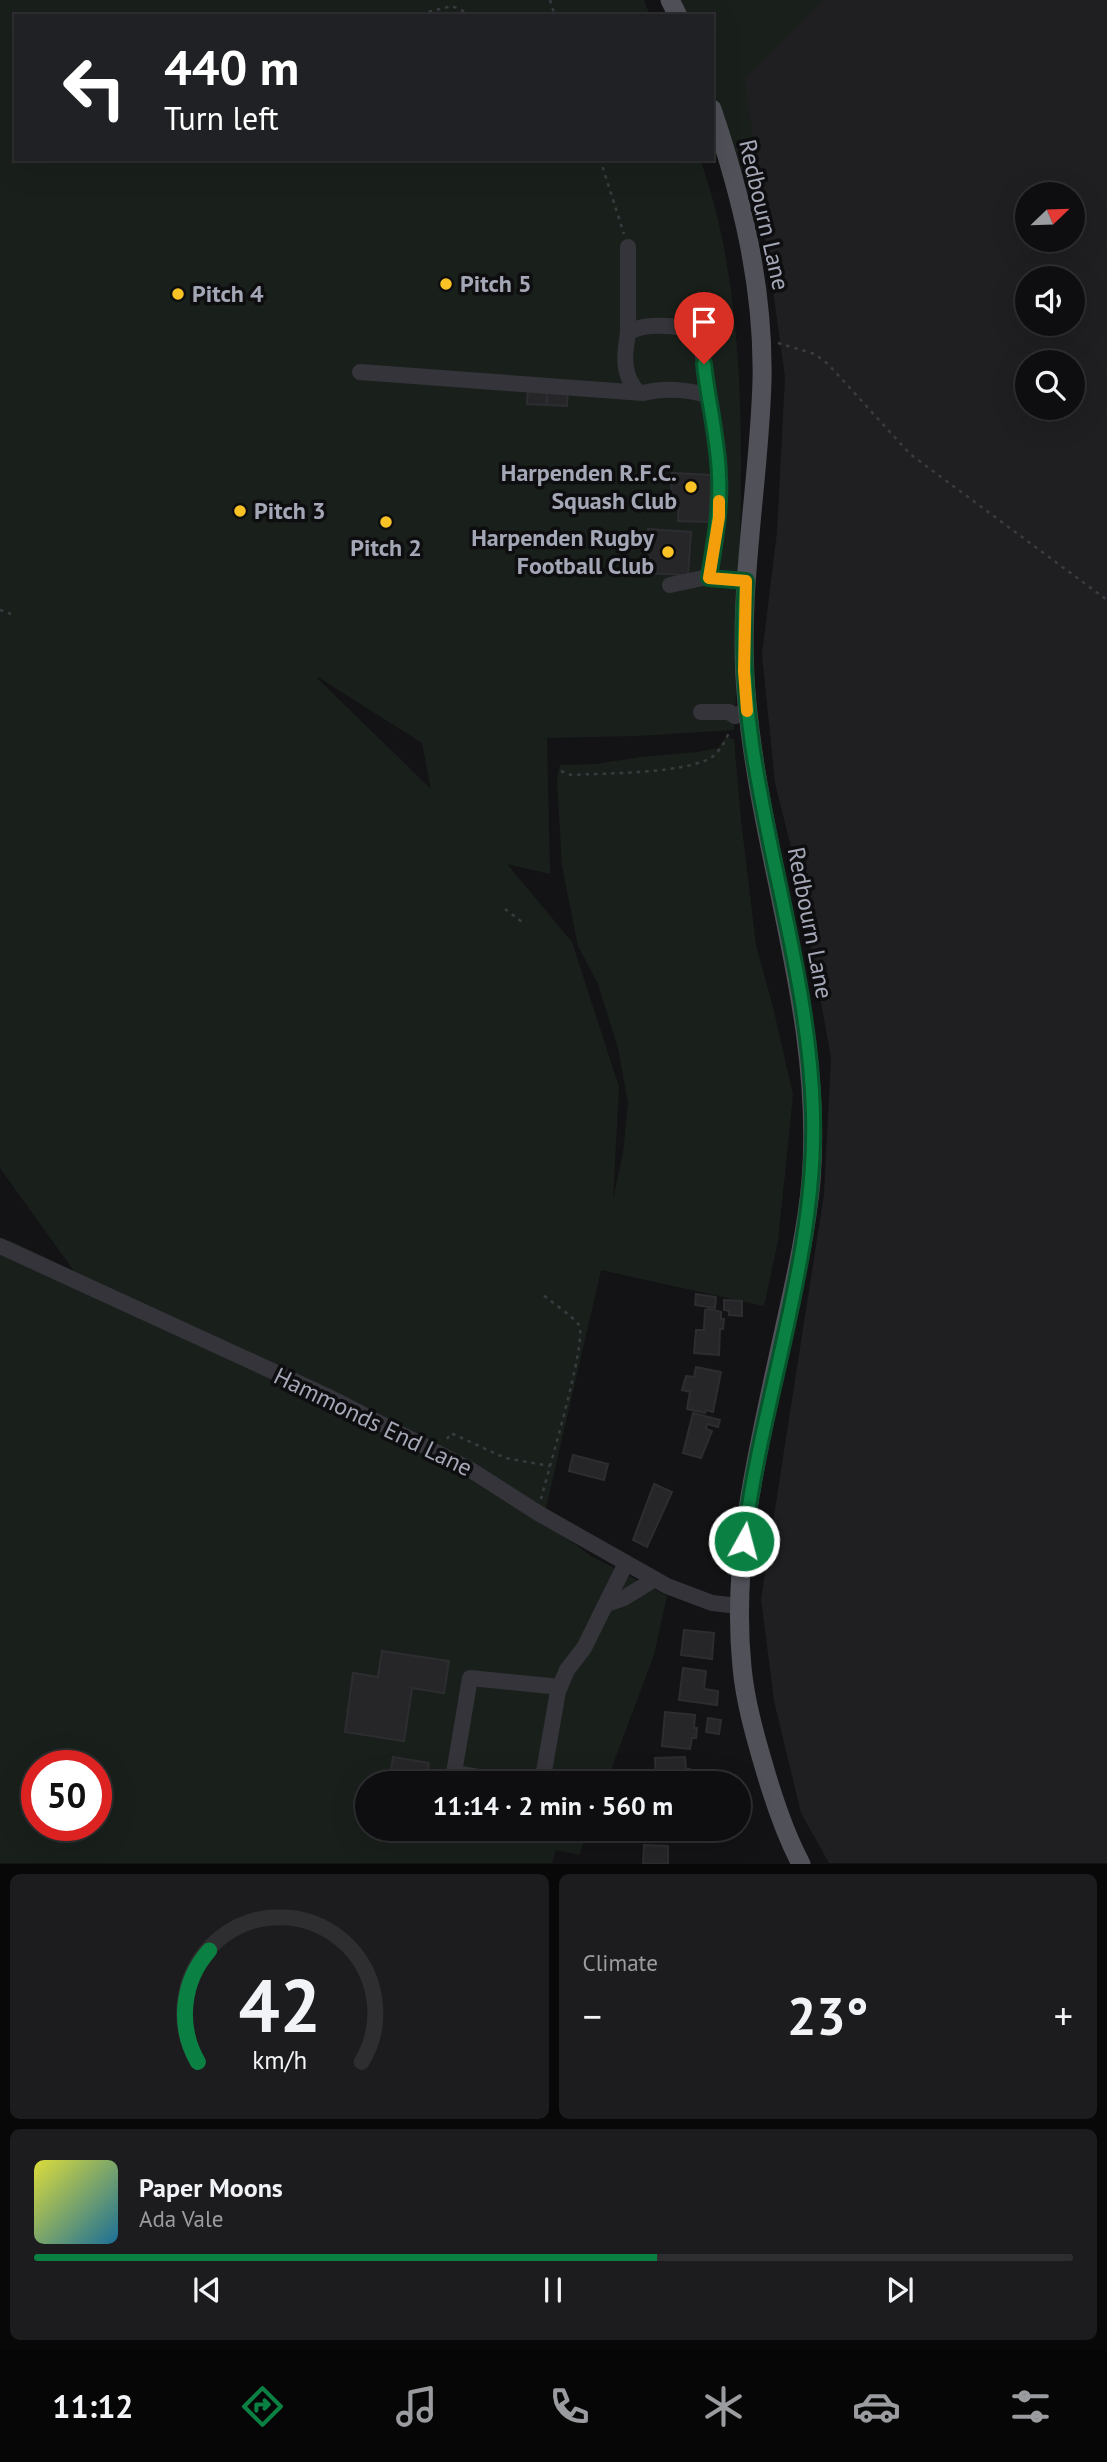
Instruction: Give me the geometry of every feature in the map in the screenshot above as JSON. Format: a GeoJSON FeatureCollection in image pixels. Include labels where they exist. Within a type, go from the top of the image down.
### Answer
{"type":"FeatureCollection","features":[{"type":"Feature","properties":{"kind":"main road","name":"Redbourn Lane"},"geometry":{"type":"LineString","coordinates":[[714,116],[737,191],[753,257],[762,339],[758,447],[746,581],[744,671],[738,719],[763,810],[804,1019],[811,1074],[811,1183],[802,1243],[749,1495],[739,1606],[742,1669],[752,1726],[774,1803],[801,1864]]}},
{"type":"Feature","properties":{"kind":"street"},"geometry":{"type":"LineString","coordinates":[[628,247],[628,333],[625,352],[628,381],[638,392]]}},
{"type":"Feature","properties":{"kind":"street"},"geometry":{"type":"LineString","coordinates":[[628,333],[634,328],[644,326],[686,328],[695,332],[701,342],[716,433],[719,478],[719,517],[709,578]]}},
{"type":"Feature","properties":{"kind":"street"},"geometry":{"type":"LineString","coordinates":[[359,372],[638,392],[657,388],[708,395]]}},
{"type":"Feature","properties":{"kind":"street"},"geometry":{"type":"LineString","coordinates":[[670,584],[709,578],[746,581]]}},
{"type":"Feature","properties":{"kind":"street"},"geometry":{"type":"LineString","coordinates":[[701,712],[729,712],[738,719]]}},
{"type":"Feature","properties":{"kind":"street","name":"Hammonds End Lane"},"geometry":{"type":"LineString","coordinates":[[0,1246],[331,1398],[471,1470],[538,1513],[655,1579],[712,1603],[739,1606]]}},
{"type":"Feature","properties":{"kind":"street"},"geometry":{"type":"LineString","coordinates":[[544,1771],[560,1688],[567,1670],[584,1648],[626,1563]]}},
{"type":"Feature","properties":{"kind":"street"},"geometry":{"type":"LineString","coordinates":[[607,1604],[624,1598],[655,1579]]}},
{"type":"Feature","properties":{"kind":"street"},"geometry":{"type":"LineString","coordinates":[[454,1771],[470,1678],[560,1688]]}},
{"type":"Feature","properties":{"kind":"path"},"geometry":{"type":"LineString","coordinates":[[420,14],[452,6],[470,14]]}},
{"type":"Feature","properties":{"kind":"path"},"geometry":{"type":"LineString","coordinates":[[601,161],[628,247]]}},
{"type":"Feature","properties":{"kind":"path"},"geometry":{"type":"LineString","coordinates":[[762,339],[815,354],[822,359],[853,389],[878,421],[910,454],[1107,600]]}},
{"type":"Feature","properties":{"kind":"path"},"geometry":{"type":"LineString","coordinates":[[0,610],[11,614]]}},
{"type":"Feature","properties":{"kind":"path"},"geometry":{"type":"LineString","coordinates":[[561,771],[571,775],[695,765],[714,756],[725,743],[738,719]]}},
{"type":"Feature","properties":{"kind":"path"},"geometry":{"type":"LineString","coordinates":[[505,909],[522,922]]}},
{"type":"Feature","properties":{"kind":"path"},"geometry":{"type":"LineString","coordinates":[[538,1513],[582,1335],[579,1325],[542,1294]]}},
{"type":"Feature","properties":{"kind":"path"},"geometry":{"type":"LineString","coordinates":[[444,1446],[451,1433],[505,1458],[550,1466]]}},
{"type":"Feature","properties":{"kind":"shaded area"},"geometry":{"type":"Polygon","coordinates":[[[0,0],[644,0],[649,14],[14,14],[14,161],[701,161],[715,208],[726,259],[738,365],[741,472],[734,730],[547,738],[550,874],[507,864],[572,942],[619,1087],[613,1199],[623,1153],[628,1103],[618,1048],[598,984],[578,946],[562,866],[557,779],[560,765],[596,764],[696,752],[718,748],[726,737],[734,739],[756,945],[793,1095],[778,1241],[764,1306],[601,1270],[543,1521],[591,1556],[667,1596],[654,1655],[610,1771],[355,1771],[355,1841],[584,1841],[579,1855],[556,1850],[552,1863],[0,1863],[0,1247],[9,1240],[74,1271],[0,1168],[0,0]],[[317,678],[431,789],[422,743],[317,678]]]}},
{"type":"Feature","properties":{"kind":"shaded area"},"geometry":{"type":"Polygon","coordinates":[[[679,0],[1107,0],[1107,1863],[829,1863],[801,1813],[774,1701],[761,1599],[824,1194],[831,1058],[798,875],[775,783],[762,654],[777,532],[785,377],[766,241],[714,96],[714,14],[708,14],[679,0]]]}},
{"type":"Feature","properties":{"kind":"shaded area"},"geometry":{"type":"Polygon","coordinates":[[[679,0],[822,0],[745,78],[766,241],[714,96],[714,14],[684,14],[679,0]]]}},
{"type":"Feature","properties":{"kind":"building"},"geometry":{"type":"Polygon","coordinates":[[[528,386],[547,388],[546,405],[527,404],[528,386]]]}},
{"type":"Feature","properties":{"kind":"building"},"geometry":{"type":"Polygon","coordinates":[[[548,388],[568,389],[567,406],[547,405],[548,388]]]}},
{"type":"Feature","properties":{"kind":"building","name":"Harpenden R.F.C. Squash Club"},"geometry":{"type":"Polygon","coordinates":[[[672,473],[711,475],[709,522],[678,521],[679,500],[671,500],[672,473]]]}},
{"type":"Feature","properties":{"kind":"building","name":"Harpenden Rugby Football Club"},"geometry":{"type":"Polygon","coordinates":[[[648,529],[691,532],[688,575],[645,573],[648,529]]]}},
{"type":"Feature","properties":{"kind":"building"},"geometry":{"type":"Polygon","coordinates":[[[696,1294],[716,1297],[715,1308],[695,1305],[696,1294]]]}},
{"type":"Feature","properties":{"kind":"building"},"geometry":{"type":"Polygon","coordinates":[[[724,1300],[742,1301],[742,1316],[729,1315],[729,1311],[724,1310],[724,1300]]]}},
{"type":"Feature","properties":{"kind":"building"},"geometry":{"type":"Polygon","coordinates":[[[705,1310],[721,1312],[721,1319],[724,1319],[723,1329],[720,1329],[719,1355],[694,1353],[696,1330],[704,1330],[705,1310]]]}},
{"type":"Feature","properties":{"kind":"building"},"geometry":{"type":"Polygon","coordinates":[[[696,1367],[721,1372],[713,1412],[687,1409],[690,1392],[682,1390],[686,1376],[694,1377],[696,1367]]]}},
{"type":"Feature","properties":{"kind":"building"},"geometry":{"type":"Polygon","coordinates":[[[693,1413],[720,1420],[718,1427],[707,1424],[706,1429],[712,1431],[701,1458],[683,1453],[693,1413]]]}},
{"type":"Feature","properties":{"kind":"building"},"geometry":{"type":"Polygon","coordinates":[[[573,1455],[608,1464],[604,1480],[569,1471],[573,1455]]]}},
{"type":"Feature","properties":{"kind":"building"},"geometry":{"type":"Polygon","coordinates":[[[654,1484],[672,1492],[647,1547],[633,1540],[654,1484]]]}},
{"type":"Feature","properties":{"kind":"building"},"geometry":{"type":"Polygon","coordinates":[[[684,1630],[714,1633],[712,1659],[681,1655],[684,1630]]]}},
{"type":"Feature","properties":{"kind":"building"},"geometry":{"type":"Polygon","coordinates":[[[382,1651],[449,1661],[444,1693],[412,1688],[404,1741],[345,1732],[353,1673],[378,1677],[382,1651]]]}},
{"type":"Feature","properties":{"kind":"building"},"geometry":{"type":"Polygon","coordinates":[[[683,1668],[706,1671],[704,1689],[718,1691],[717,1705],[679,1700],[683,1668]]]}},
{"type":"Feature","properties":{"kind":"building"},"geometry":{"type":"Polygon","coordinates":[[[665,1712],[695,1715],[696,1738],[692,1738],[690,1749],[662,1746],[665,1712]]]}},
{"type":"Feature","properties":{"kind":"building"},"geometry":{"type":"Polygon","coordinates":[[[708,1718],[721,1720],[719,1734],[706,1732],[708,1718]]]}},
{"type":"Feature","properties":{"kind":"building"},"geometry":{"type":"Polygon","coordinates":[[[393,1757],[429,1763],[428,1771],[391,1769],[393,1757]]]}},
{"type":"Feature","properties":{"kind":"building"},"geometry":{"type":"Polygon","coordinates":[[[685,1757],[686,1769],[690,1771],[656,1771],[655,1758],[685,1757]]]}},
{"type":"Feature","properties":{"kind":"building"},"geometry":{"type":"Polygon","coordinates":[[[644,1845],[668,1846],[668,1864],[643,1864],[644,1845]]]}},
{"type":"Feature","properties":{"kind":"slow traffic"},"geometry":{"type":"LineString","coordinates":[[719,501],[709,578],[746,581],[743,620],[747,711]]}},
{"type":"Feature","properties":{"kind":"place","name":"Pitch 5"},"geometry":{"type":"Point","coordinates":[446,284]}},
{"type":"Feature","properties":{"kind":"place","name":"Pitch 4"},"geometry":{"type":"Point","coordinates":[178,294]}},
{"type":"Feature","properties":{"kind":"place","name":"Harpenden R.F.C. Squash Club"},"geometry":{"type":"Point","coordinates":[691,487]}},
{"type":"Feature","properties":{"kind":"place","name":"Pitch 3"},"geometry":{"type":"Point","coordinates":[240,511]}},
{"type":"Feature","properties":{"kind":"place","name":"Pitch 2"},"geometry":{"type":"Point","coordinates":[386,522]}},
{"type":"Feature","properties":{"kind":"place","name":"Harpenden Rugby Football Club"},"geometry":{"type":"Point","coordinates":[668,552]}},
{"type":"Feature","properties":{"kind":"route"},"geometry":{"type":"LineString","coordinates":[[704,364],[716,433],[719,478],[719,517],[709,578],[746,581],[743,620],[747,707],[763,810],[804,1019],[813,1117],[811,1183],[802,1243],[749,1495],[744,1541]]}}]}
